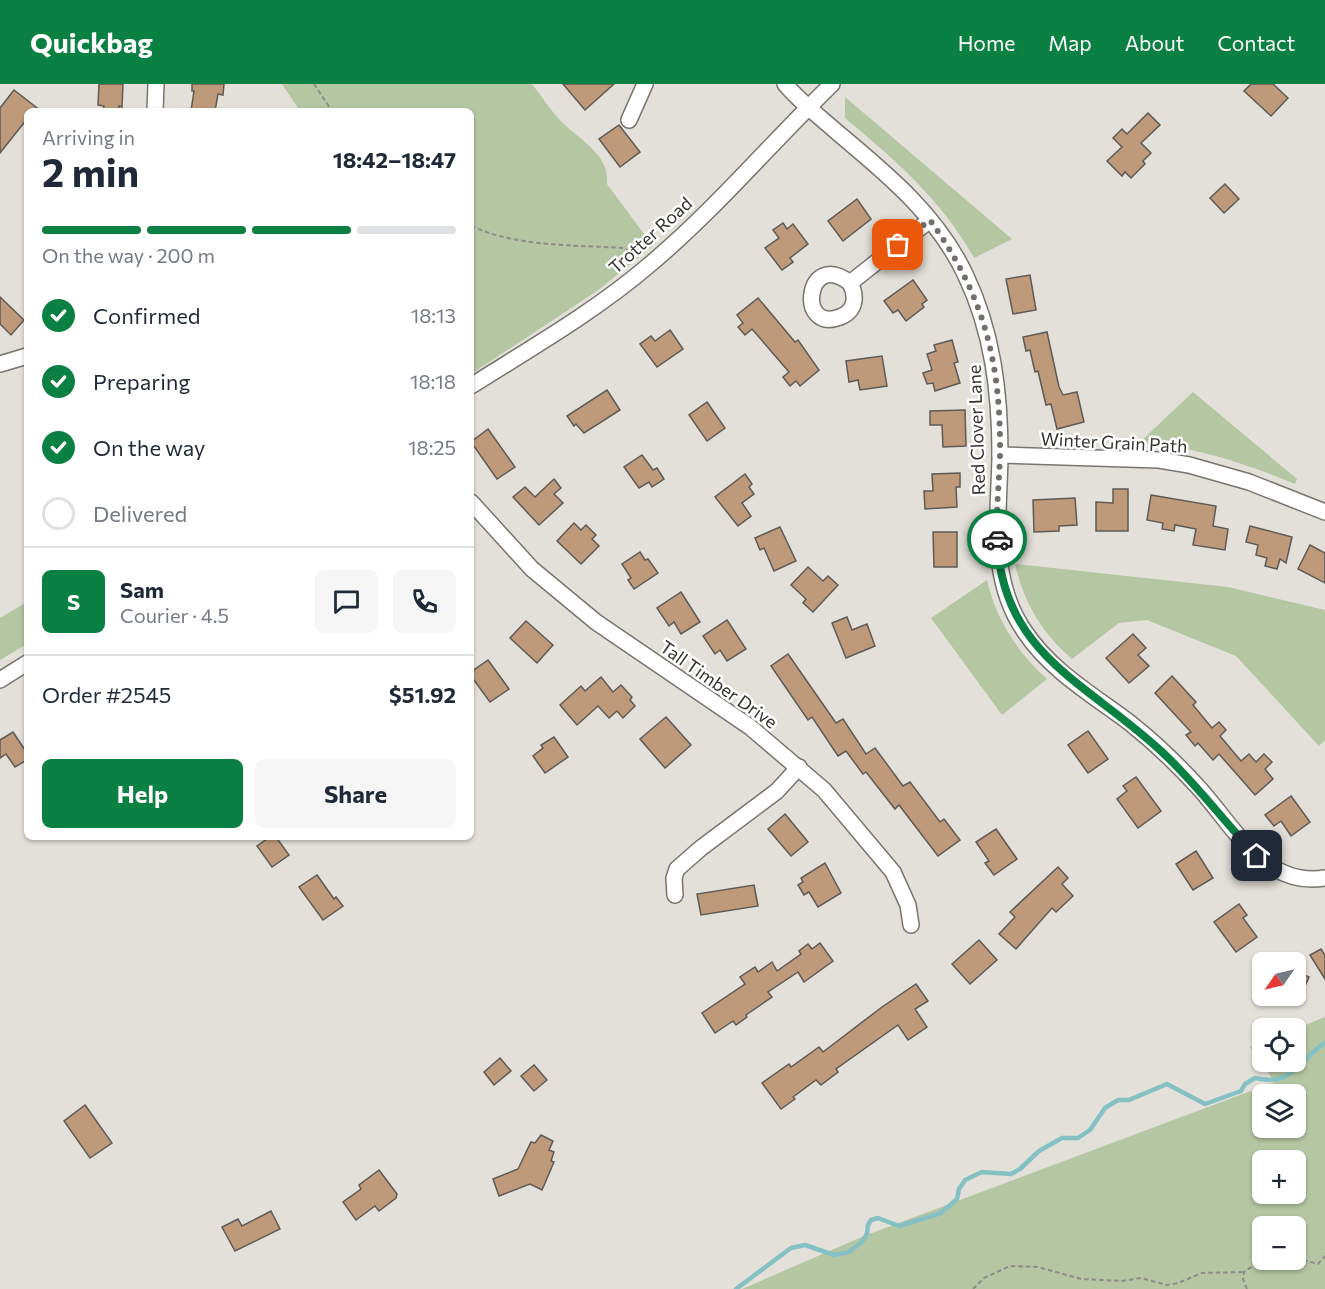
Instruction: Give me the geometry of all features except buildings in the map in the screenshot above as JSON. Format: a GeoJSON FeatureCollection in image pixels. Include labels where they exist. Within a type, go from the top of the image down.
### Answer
{"type":"FeatureCollection","features":[{"type":"Feature","properties":{"kind":"street"},"geometry":{"type":"LineString","coordinates":[[155,108],[156,84]]}},
{"type":"Feature","properties":{"kind":"street"},"geometry":{"type":"LineString","coordinates":[[629,120],[645,84]]}},
{"type":"Feature","properties":{"kind":"street","name":"Red Clover Lane"},"geometry":{"type":"LineString","coordinates":[[785,84],[808,107],[885,172],[930,220],[965,273],[986,329],[998,390],[1000,455],[998,562],[1004,587],[1024,631],[1053,664],[1132,725],[1186,774],[1266,865],[1284,875],[1303,879],[1325,879]]}},
{"type":"Feature","properties":{"kind":"street","name":"Trotter Road"},"geometry":{"type":"LineString","coordinates":[[474,384],[589,310],[648,266],[702,216],[832,84]]}},
{"type":"Feature","properties":{"kind":"street"},"geometry":{"type":"LineString","coordinates":[[850,283],[930,220]]}},
{"type":"Feature","properties":{"kind":"street"},"geometry":{"type":"LineString","coordinates":[[0,364],[24,357]]}},
{"type":"Feature","properties":{"kind":"street","name":"Winter Grain Path"},"geometry":{"type":"LineString","coordinates":[[1000,455],[1159,460],[1189,465],[1249,482],[1325,512]]}},
{"type":"Feature","properties":{"kind":"street","name":"Tall Timber Drive"},"geometry":{"type":"LineString","coordinates":[[474,505],[532,569],[596,622],[750,727],[799,767],[851,820],[893,872],[908,905],[911,925]]}},
{"type":"Feature","properties":{"kind":"street"},"geometry":{"type":"LineString","coordinates":[[0,680],[24,665]]}},
{"type":"Feature","properties":{"kind":"street"},"geometry":{"type":"LineString","coordinates":[[675,895],[674,878],[677,869],[720,833],[777,791],[799,767]]}},
{"type":"Feature","properties":{"kind":"path"},"geometry":{"type":"LineString","coordinates":[[314,84],[330,108]]}},
{"type":"Feature","properties":{"kind":"path"},"geometry":{"type":"LineString","coordinates":[[474,227],[512,240],[624,248],[648,266]]}},
{"type":"Feature","properties":{"kind":"path"},"geometry":{"type":"LineString","coordinates":[[1306,1262],[1318,1264],[1325,1256]]}},
{"type":"Feature","properties":{"kind":"path"},"geometry":{"type":"LineString","coordinates":[[973,1289],[994,1272],[1017,1265],[1038,1267],[1081,1280],[1122,1281],[1142,1278],[1167,1285],[1202,1274],[1244,1272],[1252,1266]]}},
{"type":"Feature","properties":{"kind":"path"},"geometry":{"type":"LineString","coordinates":[[1244,1272],[1243,1279],[1247,1289]]}},
{"type":"Feature","properties":{"kind":"green space"},"geometry":{"type":"Polygon","coordinates":[[[282,84],[532,84],[558,118],[597,154],[603,163],[607,184],[653,246],[597,291],[474,372],[474,108],[298,108],[282,84]]]}},
{"type":"Feature","properties":{"kind":"green space"},"geometry":{"type":"Polygon","coordinates":[[[845,97],[1012,239],[974,258],[932,199],[882,149],[845,118],[845,97]]]}},
{"type":"Feature","properties":{"kind":"green space"},"geometry":{"type":"Polygon","coordinates":[[[1193,392],[1297,479],[1295,484],[1257,469],[1199,452],[1139,443],[1193,392]]]}},
{"type":"Feature","properties":{"kind":"green space"},"geometry":{"type":"Polygon","coordinates":[[[1015,564],[1228,587],[1325,610],[1325,740],[1319,746],[1236,656],[1147,620],[1119,623],[1072,659],[1043,628],[1023,592],[1015,564]]]}},
{"type":"Feature","properties":{"kind":"green space"},"geometry":{"type":"Polygon","coordinates":[[[987,580],[996,608],[1009,634],[1026,658],[1047,679],[1002,715],[931,618],[987,580]]]}},
{"type":"Feature","properties":{"kind":"green space"},"geometry":{"type":"Polygon","coordinates":[[[24,604],[24,646],[0,660],[0,618],[24,604]]]}},
{"type":"Feature","properties":{"kind":"green space"},"geometry":{"type":"Polygon","coordinates":[[[1325,1017],[1325,1289],[742,1289],[864,1236],[1252,1091],[1252,1138],[1306,1138],[1306,1084],[1270,1084],[1275,1082],[1268,1072],[1306,1072],[1306,1025],[1325,1017]]]}},
{"type":"Feature","properties":{"kind":"waterway"},"geometry":{"type":"LineString","coordinates":[[736,1289],[791,1248],[805,1245],[834,1255],[849,1252],[862,1242],[871,1220],[878,1218],[899,1226],[941,1213],[957,1199],[959,1189],[965,1180],[982,1172],[1011,1174],[1020,1169],[1039,1151],[1062,1138],[1078,1138],[1090,1130],[1105,1108],[1118,1100],[1129,1100],[1167,1084],[1205,1104],[1241,1091],[1245,1084],[1255,1078],[1279,1079],[1287,1075],[1325,1043]]}},
{"type":"Feature","properties":{"kind":"way so far"},"geometry":{"type":"LineString","coordinates":[[898,245],[930,220],[965,273],[977,301],[993,356],[998,390],[1000,455],[997,539]]}},
{"type":"Feature","properties":{"kind":"route"},"geometry":{"type":"LineString","coordinates":[[997,539],[998,562],[1013,611],[1024,631],[1039,650],[1072,680],[1132,725],[1186,774],[1257,856]]}}]}
